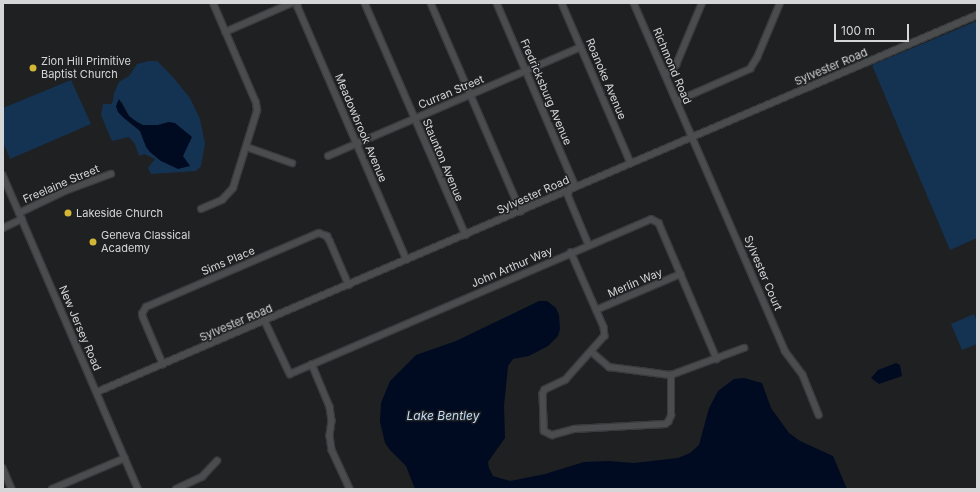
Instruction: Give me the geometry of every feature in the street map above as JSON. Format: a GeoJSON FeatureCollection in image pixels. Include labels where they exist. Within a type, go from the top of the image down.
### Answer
{"type":"FeatureCollection","features":[{"type":"Feature","properties":{"kind":"street"},"geometry":{"type":"LineString","coordinates":[[201,209],[222,200],[233,188],[257,116],[257,107],[213,3]]}},
{"type":"Feature","properties":{"kind":"street"},"geometry":{"type":"LineString","coordinates":[[225,32],[292,3]]}},
{"type":"Feature","properties":{"kind":"street","name":"Meadowbrook Avenue"},"geometry":{"type":"LineString","coordinates":[[298,3],[407,260]]}},
{"type":"Feature","properties":{"kind":"street","name":"Staunton Avenue"},"geometry":{"type":"LineString","coordinates":[[365,3],[466,235]]}},
{"type":"Feature","properties":{"kind":"street"},"geometry":{"type":"LineString","coordinates":[[431,3],[521,211]]}},
{"type":"Feature","properties":{"kind":"street","name":"Fredricksburg Avenue"},"geometry":{"type":"LineString","coordinates":[[497,3],[574,184],[568,195],[589,245]]}},
{"type":"Feature","properties":{"kind":"street","name":"Roanoke Avenue"},"geometry":{"type":"LineString","coordinates":[[562,3],[631,164]]}},
{"type":"Feature","properties":{"kind":"street","name":"Richmond Road"},"geometry":{"type":"LineString","coordinates":[[634,3],[693,137]]}},
{"type":"Feature","properties":{"kind":"street"},"geometry":{"type":"LineString","coordinates":[[665,75],[676,65],[702,3]]}},
{"type":"Feature","properties":{"kind":"street"},"geometry":{"type":"LineString","coordinates":[[677,101],[750,69],[757,58],[780,3]]}},
{"type":"Feature","properties":{"kind":"street","name":"Sylvester Road"},"geometry":{"type":"LineString","coordinates":[[97,392],[977,15]]}},
{"type":"Feature","properties":{"kind":"street","name":"Curran Street"},"geometry":{"type":"LineString","coordinates":[[328,156],[581,47]]}},
{"type":"Feature","properties":{"kind":"street","name":"Sylvester Court"},"geometry":{"type":"LineString","coordinates":[[693,137],[785,351],[803,375],[819,415]]}},
{"type":"Feature","properties":{"kind":"street"},"geometry":{"type":"LineString","coordinates":[[246,147],[292,163]]}},
{"type":"Feature","properties":{"kind":"street","name":"Freelaine Street"},"geometry":{"type":"LineString","coordinates":[[20,213],[65,191],[111,174]]}},
{"type":"Feature","properties":{"kind":"street","name":"New Jersey Road"},"geometry":{"type":"LineString","coordinates":[[3,175],[138,489]]}},
{"type":"Feature","properties":{"kind":"street"},"geometry":{"type":"LineString","coordinates":[[3,228],[22,219]]}},
{"type":"Feature","properties":{"kind":"street","name":"John Arthur Way"},"geometry":{"type":"LineString","coordinates":[[265,321],[290,374],[571,252],[651,219],[659,223],[717,359]]}},
{"type":"Feature","properties":{"kind":"street","name":"Sims Place"},"geometry":{"type":"LineString","coordinates":[[163,365],[142,314],[146,307],[319,233],[327,236],[330,241],[349,285]]}},
{"type":"Feature","properties":{"kind":"street"},"geometry":{"type":"LineString","coordinates":[[571,252],[604,327],[605,336],[566,380],[545,390],[543,394],[544,426],[548,434],[556,435],[574,429],[665,424],[671,416],[671,375]]}},
{"type":"Feature","properties":{"kind":"street","name":"Merlin Way"},"geometry":{"type":"LineString","coordinates":[[596,310],[681,274]]}},
{"type":"Feature","properties":{"kind":"street"},"geometry":{"type":"LineString","coordinates":[[592,352],[609,367],[671,375],[744,348]]}},
{"type":"Feature","properties":{"kind":"street"},"geometry":{"type":"LineString","coordinates":[[312,364],[331,411],[330,436],[332,450],[350,489]]}},
{"type":"Feature","properties":{"kind":"street"},"geometry":{"type":"LineString","coordinates":[[52,489],[125,458]]}},
{"type":"Feature","properties":{"kind":"street"},"geometry":{"type":"LineString","coordinates":[[176,489],[202,477],[216,461]]}},
{"type":"Feature","properties":{"kind":"street"},"geometry":{"type":"LineString","coordinates":[[3,468],[12,489]]}},
{"type":"Feature","properties":{"kind":"shaded area"},"geometry":{"type":"Polygon","coordinates":[[[977,21],[977,238],[950,250],[872,65],[977,21]]]}},
{"type":"Feature","properties":{"kind":"shaded area"},"geometry":{"type":"Polygon","coordinates":[[[157,61],[172,76],[190,98],[200,119],[205,144],[201,166],[196,171],[151,174],[148,168],[155,159],[144,154],[139,156],[135,144],[129,137],[112,141],[101,115],[103,104],[111,104],[119,82],[129,76],[137,64],[157,61]],[[122,102],[116,106],[118,112],[140,131],[150,152],[161,161],[189,165],[183,156],[191,136],[169,122],[158,125],[143,125],[129,116],[122,102]]]}},
{"type":"Feature","properties":{"kind":"shaded area"},"geometry":{"type":"Polygon","coordinates":[[[71,80],[91,124],[10,159],[3,142],[3,108],[71,80]]]}},
{"type":"Feature","properties":{"kind":"shaded area"},"geometry":{"type":"Polygon","coordinates":[[[974,314],[977,322],[977,344],[962,350],[951,324],[974,314]]]}},
{"type":"Feature","properties":{"kind":"water"},"geometry":{"type":"Polygon","coordinates":[[[119,99],[129,116],[137,122],[143,125],[158,125],[169,122],[175,123],[192,137],[183,156],[190,166],[178,169],[161,161],[150,152],[146,147],[140,131],[118,112],[116,106],[119,99]]]}},
{"type":"Feature","properties":{"kind":"water","name":"Lake Bentley"},"geometry":{"type":"Polygon","coordinates":[[[539,301],[547,301],[556,308],[559,315],[560,329],[558,336],[548,346],[529,356],[513,359],[508,366],[504,406],[505,438],[488,462],[493,476],[510,481],[545,474],[584,462],[608,461],[634,463],[678,458],[690,453],[699,445],[709,408],[718,391],[734,379],[744,378],[762,383],[771,408],[789,433],[800,441],[833,456],[847,489],[415,489],[406,466],[385,443],[380,422],[381,403],[390,381],[416,355],[456,341],[539,301]]]}},
{"type":"Feature","properties":{"kind":"water"},"geometry":{"type":"Polygon","coordinates":[[[896,363],[900,365],[902,376],[879,384],[871,378],[878,370],[896,363]]]}},
{"type":"Feature","properties":{"kind":"place","name":"Zion Hill Primitive Baptist Church"},"geometry":{"type":"Point","coordinates":[33,68]}},
{"type":"Feature","properties":{"kind":"place","name":"Lakeside Church"},"geometry":{"type":"Point","coordinates":[68,213]}},
{"type":"Feature","properties":{"kind":"place","name":"Geneva Classical Academy"},"geometry":{"type":"Point","coordinates":[93,242]}}]}
